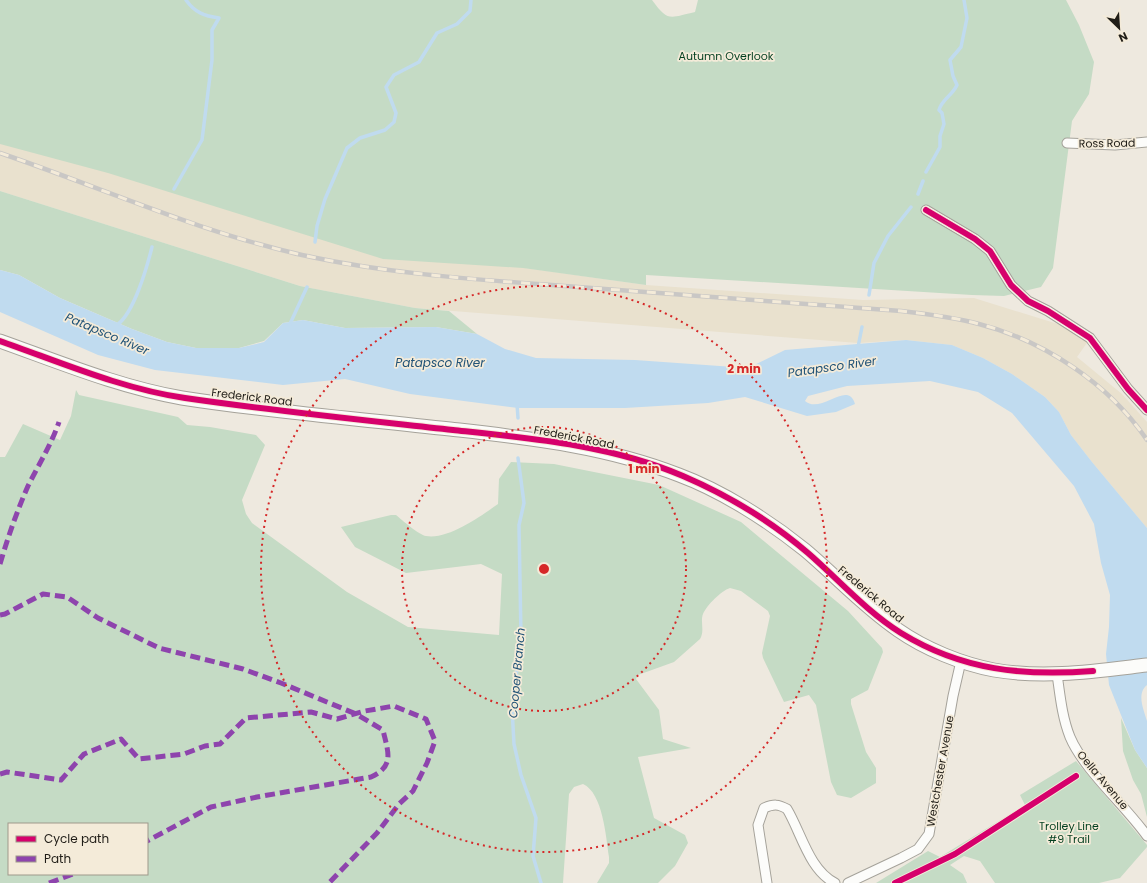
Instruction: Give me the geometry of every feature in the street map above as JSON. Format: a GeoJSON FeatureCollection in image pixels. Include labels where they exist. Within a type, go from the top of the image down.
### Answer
{"type":"FeatureCollection","features":[{"type":"Feature","properties":{"kind":"main road","name":"Frederick Road"},"geometry":{"type":"LineString","coordinates":[[0,341],[107,378],[149,391],[175,396],[271,410],[518,437],[577,445],[630,458],[681,476],[720,495],[767,523],[805,550],[873,611],[900,632],[926,646],[961,661],[993,669],[1023,673],[1057,674],[1147,665]]}},
{"type":"Feature","properties":{"kind":"street","name":"Ross Road"},"geometry":{"type":"LineString","coordinates":[[1067,143],[1116,145],[1147,142]]}},
{"type":"Feature","properties":{"kind":"street"},"geometry":{"type":"LineString","coordinates":[[926,210],[975,239],[990,251],[1012,285],[1028,301],[1048,311],[1090,338],[1128,389],[1147,410]]}},
{"type":"Feature","properties":{"kind":"street","name":"Westchester Avenue"},"geometry":{"type":"LineString","coordinates":[[848,883],[918,849],[929,834],[953,696],[961,661]]}},
{"type":"Feature","properties":{"kind":"street","name":"Oella Avenue"},"geometry":{"type":"LineString","coordinates":[[1057,674],[1062,711],[1071,739],[1086,762],[1137,821],[1147,836]]}},
{"type":"Feature","properties":{"kind":"street"},"geometry":{"type":"LineString","coordinates":[[766,883],[758,825],[764,808],[772,804],[780,804],[787,809],[819,870],[827,879],[835,883]]}},
{"type":"Feature","properties":{"kind":"shaded area"},"geometry":{"type":"Polygon","coordinates":[[[0,127],[448,257],[646,285],[863,300],[974,298],[1074,329],[1089,340],[1077,357],[1122,394],[1147,422],[1147,528],[1092,462],[1071,435],[1059,412],[1045,397],[1012,374],[983,358],[952,345],[906,340],[858,343],[415,308],[300,286],[0,191],[0,127]]]}},
{"type":"Feature","properties":{"kind":"green space","name":"Autumn Overlook"},"geometry":{"type":"Polygon","coordinates":[[[0,0],[652,0],[662,12],[666,15],[674,17],[695,12],[698,0],[1066,0],[1079,25],[1094,62],[1089,94],[1072,121],[1053,268],[1041,287],[1004,296],[646,275],[646,285],[523,268],[383,259],[108,173],[0,144],[0,0]]]}},
{"type":"Feature","properties":{"kind":"green space"},"geometry":{"type":"Polygon","coordinates":[[[0,191],[300,286],[415,308],[449,311],[477,334],[436,327],[345,328],[303,320],[283,323],[264,341],[239,348],[196,348],[167,342],[132,329],[60,298],[19,275],[0,270],[0,191]]]}},
{"type":"Feature","properties":{"kind":"green space"},"geometry":{"type":"Polygon","coordinates":[[[76,390],[79,395],[178,417],[187,425],[210,427],[256,435],[265,445],[242,500],[246,514],[252,523],[347,592],[408,627],[499,635],[502,574],[481,564],[406,573],[355,547],[341,527],[396,515],[415,530],[426,536],[435,536],[454,531],[498,504],[499,479],[511,462],[554,464],[659,485],[741,522],[848,611],[882,648],[883,652],[868,690],[851,699],[851,704],[866,752],[876,768],[876,783],[851,798],[837,795],[831,782],[816,705],[809,695],[784,702],[763,658],[762,653],[770,616],[768,611],[741,591],[730,588],[719,595],[705,610],[702,617],[702,633],[700,639],[674,662],[638,675],[636,679],[659,710],[663,739],[691,748],[638,757],[654,818],[685,835],[688,843],[675,866],[658,883],[597,883],[609,863],[609,857],[599,806],[590,789],[583,784],[574,787],[569,794],[563,883],[0,883],[0,457],[5,457],[23,424],[60,440],[71,416],[76,390]]]}},
{"type":"Feature","properties":{"kind":"green space"},"geometry":{"type":"Polygon","coordinates":[[[1121,718],[1135,750],[1147,768],[1147,817],[1141,794],[1133,780],[1123,751],[1121,718]]]}},
{"type":"Feature","properties":{"kind":"green space","name":"Trolley Line #9 Trail"},"geometry":{"type":"Polygon","coordinates":[[[1076,761],[1147,845],[1147,847],[1120,878],[1099,883],[995,883],[980,861],[964,856],[950,865],[963,874],[967,883],[876,883],[928,851],[940,857],[1025,805],[1020,795],[1076,761]]]}},
{"type":"Feature","properties":{"kind":"water","name":"Patapsco River"},"geometry":{"type":"Polygon","coordinates":[[[0,270],[19,275],[60,298],[132,329],[167,342],[196,348],[239,348],[264,342],[283,323],[303,320],[345,328],[436,327],[477,334],[505,349],[536,358],[635,360],[748,368],[785,350],[906,340],[952,345],[983,358],[1012,374],[1045,397],[1059,412],[1071,435],[1092,462],[1147,528],[1147,685],[1141,697],[1147,721],[1147,768],[1135,750],[1109,685],[1106,654],[1110,595],[1101,563],[1094,524],[1074,486],[1012,413],[978,392],[930,381],[847,386],[808,396],[805,401],[811,404],[819,404],[846,395],[851,397],[855,404],[836,412],[807,416],[745,397],[708,403],[625,408],[518,408],[410,394],[345,379],[283,385],[155,370],[98,355],[0,312],[0,270]]]}},
{"type":"Feature","properties":{"kind":"waterway"},"geometry":{"type":"LineString","coordinates":[[174,189],[202,140],[212,60],[212,30],[219,18],[197,11],[186,0]]}},
{"type":"Feature","properties":{"kind":"waterway"},"geometry":{"type":"LineString","coordinates":[[315,242],[317,226],[325,199],[347,148],[360,138],[385,130],[394,122],[396,113],[386,87],[394,75],[419,62],[437,33],[457,24],[470,11],[471,0]]}},
{"type":"Feature","properties":{"kind":"waterway"},"geometry":{"type":"LineString","coordinates":[[926,172],[940,147],[940,136],[944,124],[942,113],[939,110],[940,106],[957,85],[953,76],[950,60],[961,47],[967,18],[964,0]]}},
{"type":"Feature","properties":{"kind":"waterway"},"geometry":{"type":"LineString","coordinates":[[918,194],[923,181]]}},
{"type":"Feature","properties":{"kind":"waterway"},"geometry":{"type":"LineString","coordinates":[[869,295],[874,263],[888,236],[911,207]]}},
{"type":"Feature","properties":{"kind":"waterway"},"geometry":{"type":"LineString","coordinates":[[117,325],[129,311],[139,289],[152,247]]}},
{"type":"Feature","properties":{"kind":"waterway"},"geometry":{"type":"LineString","coordinates":[[289,326],[307,287]]}},
{"type":"Feature","properties":{"kind":"waterway"},"geometry":{"type":"LineString","coordinates":[[858,347],[862,327]]}},
{"type":"Feature","properties":{"kind":"waterway","name":"Cooper Branch"},"geometry":{"type":"LineString","coordinates":[[517,404],[518,418]]}},
{"type":"Feature","properties":{"kind":"waterway","name":"Cooper Branch"},"geometry":{"type":"LineString","coordinates":[[518,458],[524,503],[519,525],[521,637],[512,708],[514,744],[521,775],[536,818],[533,856],[541,883]]}},
{"type":"Feature","properties":{"kind":"railway"},"geometry":{"type":"LineString","coordinates":[[0,153],[188,222],[264,245],[336,262],[405,272],[509,282],[901,311],[940,316],[979,324],[1028,341],[1074,367],[1095,383],[1114,401],[1132,420],[1147,440]]}},
{"type":"Feature","properties":{"kind":"marked path"},"geometry":{"type":"LineString","coordinates":[[0,564],[24,495],[49,447],[59,422]]}},
{"type":"Feature","properties":{"kind":"marked path"},"geometry":{"type":"LineString","coordinates":[[0,615],[5,614],[43,594],[67,597],[98,618],[159,648],[243,669],[356,714],[383,730],[388,752],[387,763],[379,773],[371,777],[257,797],[211,807],[148,840]]}},
{"type":"Feature","properties":{"kind":"marked path"},"geometry":{"type":"LineString","coordinates":[[0,774],[7,772],[61,780],[84,754],[121,739],[139,759],[184,754],[205,746],[220,744],[246,718],[311,712],[337,719],[365,711],[394,706],[426,719],[435,741],[427,763],[413,791],[399,804],[377,833],[329,883]]}},
{"type":"Feature","properties":{"kind":"marked path"},"geometry":{"type":"LineString","coordinates":[[49,883],[70,875]]}},
{"type":"Feature","properties":{"kind":"cycle path"},"geometry":{"type":"LineString","coordinates":[[926,210],[975,239],[990,251],[1011,285],[1028,301],[1048,311],[1090,338],[1128,389],[1147,410]]}},
{"type":"Feature","properties":{"kind":"cycle path"},"geometry":{"type":"LineString","coordinates":[[0,341],[115,382],[161,394],[218,403],[570,444],[656,465],[699,483],[732,500],[779,530],[808,553],[888,625],[924,646],[947,656],[994,668],[1043,673],[1093,671]]}},
{"type":"Feature","properties":{"kind":"cycle path"},"geometry":{"type":"LineString","coordinates":[[895,883],[955,854],[1076,776]]}}]}
